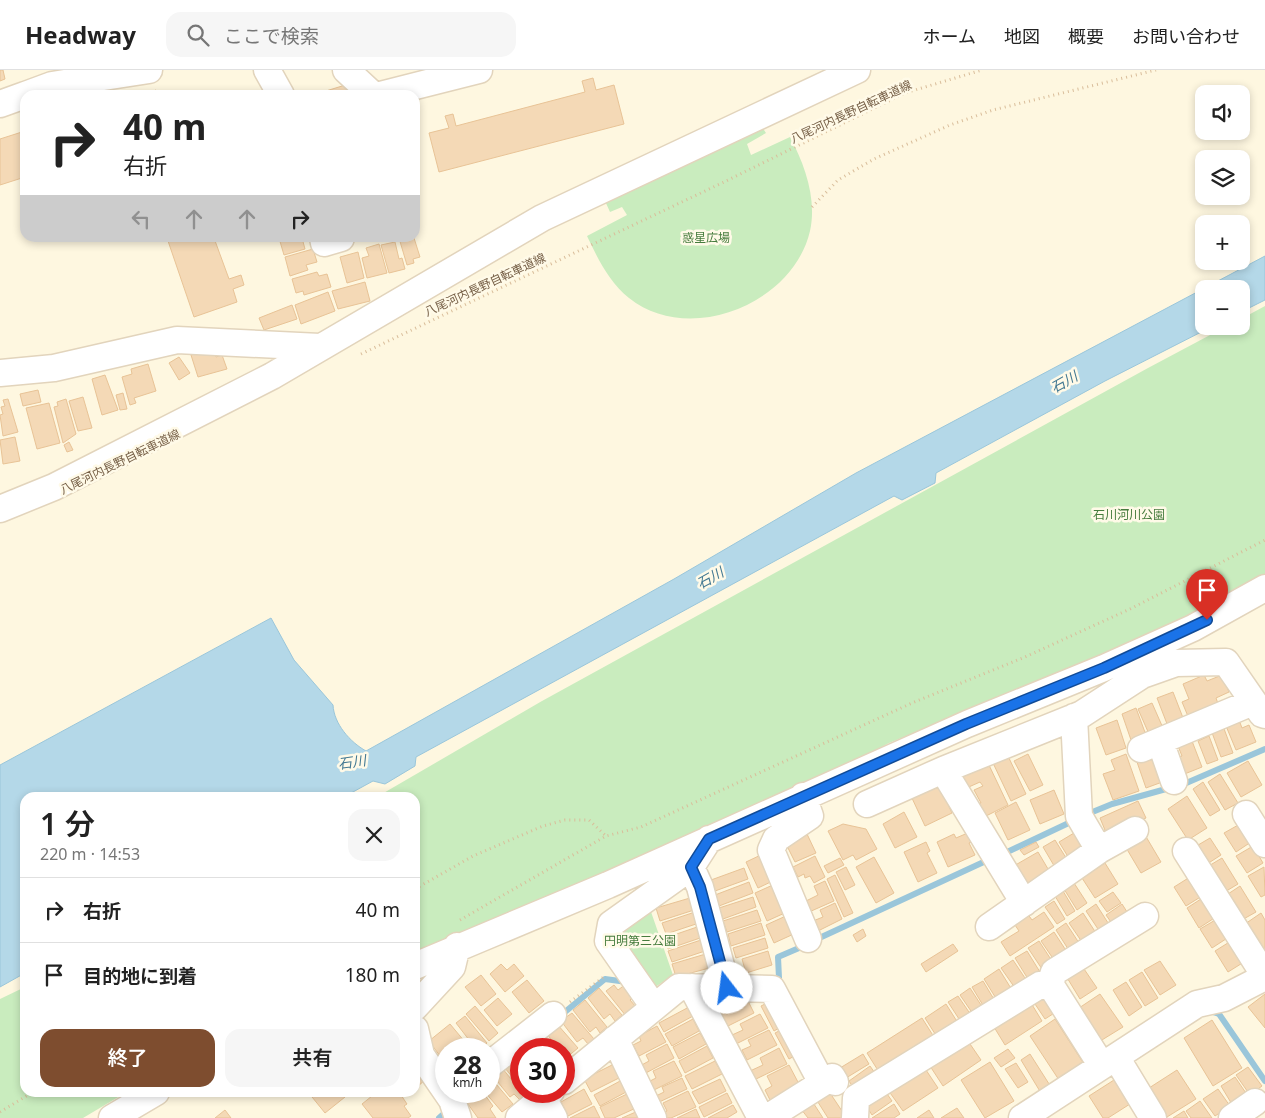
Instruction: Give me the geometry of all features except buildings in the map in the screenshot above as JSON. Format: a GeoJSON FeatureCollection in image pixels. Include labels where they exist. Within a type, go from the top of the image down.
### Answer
{"type":"FeatureCollection","features":[{"type":"Feature","properties":{"kind":"street"},"geometry":{"type":"LineString","coordinates":[[38,90],[52,85],[149,70]]}},
{"type":"Feature","properties":{"kind":"street"},"geometry":{"type":"LineString","coordinates":[[267,70],[278,90]]}},
{"type":"Feature","properties":{"kind":"street"},"geometry":{"type":"LineString","coordinates":[[346,70],[368,90]]}},
{"type":"Feature","properties":{"kind":"street"},"geometry":{"type":"LineString","coordinates":[[400,90],[479,70]]}},
{"type":"Feature","properties":{"kind":"street"},"geometry":{"type":"LineString","coordinates":[[0,509],[54,487],[272,376],[542,218],[857,70]]}},
{"type":"Feature","properties":{"kind":"street"},"geometry":{"type":"LineString","coordinates":[[0,104],[20,97]]}},
{"type":"Feature","properties":{"kind":"street"},"geometry":{"type":"LineString","coordinates":[[0,373],[54,368],[177,340],[320,348]]}},
{"type":"Feature","properties":{"kind":"street"},"geometry":{"type":"LineString","coordinates":[[867,804],[943,770],[1074,717],[1109,698],[1136,665],[1193,628],[1265,588]]}},
{"type":"Feature","properties":{"kind":"street"},"geometry":{"type":"LineString","coordinates":[[420,962],[455,935],[608,885],[966,724],[1036,697],[1136,665],[1226,662],[1259,709],[1151,745],[1174,781]]}},
{"type":"Feature","properties":{"kind":"street"},"geometry":{"type":"LineString","coordinates":[[1074,717],[1079,816],[1099,850]]}},
{"type":"Feature","properties":{"kind":"street"},"geometry":{"type":"LineString","coordinates":[[943,770],[1024,903]]}},
{"type":"Feature","properties":{"kind":"street"},"geometry":{"type":"LineString","coordinates":[[803,796],[810,816],[776,839],[771,850],[808,939]]}},
{"type":"Feature","properties":{"kind":"street"},"geometry":{"type":"LineString","coordinates":[[1246,814],[1265,844]]}},
{"type":"Feature","properties":{"kind":"street"},"geometry":{"type":"LineString","coordinates":[[989,927],[1099,850],[1135,830]]}},
{"type":"Feature","properties":{"kind":"street"},"geometry":{"type":"LineString","coordinates":[[654,1007],[608,941],[611,924],[691,867],[709,839]]}},
{"type":"Feature","properties":{"kind":"street"},"geometry":{"type":"LineString","coordinates":[[1022,1118],[1115,1064],[1197,1004],[1224,998],[1265,976],[1186,851]]}},
{"type":"Feature","properties":{"kind":"street"},"geometry":{"type":"LineString","coordinates":[[691,867],[700,887],[727,988]]}},
{"type":"Feature","properties":{"kind":"street"},"geometry":{"type":"LineString","coordinates":[[1050,984],[1054,972],[1145,916]]}},
{"type":"Feature","properties":{"kind":"street"},"geometry":{"type":"LineString","coordinates":[[420,1002],[452,967],[455,935]]}},
{"type":"Feature","properties":{"kind":"street"},"geometry":{"type":"LineString","coordinates":[[1050,984],[1115,1064],[1152,1118]]}},
{"type":"Feature","properties":{"kind":"street"},"geometry":{"type":"LineString","coordinates":[[855,1114],[856,1098],[1040,985],[1050,984]]}},
{"type":"Feature","properties":{"kind":"street"},"geometry":{"type":"LineString","coordinates":[[575,1072],[679,987],[772,989],[822,1083]]}},
{"type":"Feature","properties":{"kind":"street"},"geometry":{"type":"LineString","coordinates":[[692,987],[761,1118]]}},
{"type":"Feature","properties":{"kind":"street"},"geometry":{"type":"LineString","coordinates":[[500,1056],[553,1015]]}},
{"type":"Feature","properties":{"kind":"street"},"geometry":{"type":"LineString","coordinates":[[615,1040],[653,1118]]}},
{"type":"Feature","properties":{"kind":"street"},"geometry":{"type":"LineString","coordinates":[[420,1051],[435,1075]]}},
{"type":"Feature","properties":{"kind":"street"},"geometry":{"type":"LineString","coordinates":[[766,1118],[832,1077],[855,1114]]}},
{"type":"Feature","properties":{"kind":"street"},"geometry":{"type":"LineString","coordinates":[[112,1118],[148,1097]]}},
{"type":"Feature","properties":{"kind":"street"},"geometry":{"type":"LineString","coordinates":[[1232,1118],[1255,1102]]}},
{"type":"Feature","properties":{"kind":"street"},"geometry":{"type":"LineString","coordinates":[[518,1118],[547,1103]]}},
{"type":"Feature","properties":{"kind":"path","name":"八尾河内長野自転車道線"},"geometry":{"type":"LineString","coordinates":[[352,358],[724,182],[905,93],[982,70]]}},
{"type":"Feature","properties":{"kind":"path"},"geometry":{"type":"LineString","coordinates":[[812,206],[838,180],[874,159],[950,125],[993,110],[1156,70]]}},
{"type":"Feature","properties":{"kind":"path"},"geometry":{"type":"LineString","coordinates":[[455,935],[606,836],[641,827],[912,703],[1025,657],[1130,609],[1265,540]]}},
{"type":"Feature","properties":{"kind":"path"},"geometry":{"type":"LineString","coordinates":[[420,886],[473,856],[543,826],[565,820],[589,820],[606,836]]}},
{"type":"Feature","properties":{"kind":"path"},"geometry":{"type":"LineString","coordinates":[[553,1015],[623,962]]}},
{"type":"Feature","properties":{"kind":"path"},"geometry":{"type":"LineString","coordinates":[[0,1112],[25,1097]]}},
{"type":"Feature","properties":{"kind":"green space","name":"惑星広場"},"geometry":{"type":"Polygon","coordinates":[[[760,124],[766,133],[747,144],[751,155],[790,137],[805,171],[811,195],[812,219],[810,231],[800,257],[783,279],[761,297],[736,310],[708,317],[680,318],[653,312],[629,298],[610,277],[587,236],[627,215],[622,207],[610,212],[605,201],[760,124]]]}},
{"type":"Feature","properties":{"kind":"green space","name":"石川河川公園"},"geometry":{"type":"Polygon","coordinates":[[[1265,306],[1265,576],[1155,636],[889,743],[805,787],[420,952],[420,792],[385,792],[542,701],[1210,335],[1250,335],[1250,314],[1265,306]]]}},
{"type":"Feature","properties":{"kind":"green space","name":"円明第三公園"},"geometry":{"type":"Polygon","coordinates":[[[650,909],[673,975],[651,990],[618,932],[650,909]]]}},
{"type":"Feature","properties":{"kind":"green space"},"geometry":{"type":"Polygon","coordinates":[[[20,989],[20,1097],[118,1097],[83,1118],[0,1118],[0,999],[20,989]]]}},
{"type":"Feature","properties":{"kind":"water"},"geometry":{"type":"Polygon","coordinates":[[[1265,256],[1265,300],[1250,308],[1250,280],[1220,280],[1239,270],[1250,270],[1250,264],[1265,256]]]}},
{"type":"Feature","properties":{"kind":"water","name":"石川"},"geometry":{"type":"Polygon","coordinates":[[[1195,293],[1195,335],[1105,381],[936,473],[935,483],[902,500],[894,496],[416,757],[415,766],[385,784],[373,781],[353,792],[20,792],[20,976],[0,987],[0,765],[271,618],[294,660],[333,705],[336,719],[344,732],[354,743],[366,751],[674,579],[856,473],[1195,293]]]}},
{"type":"Feature","properties":{"kind":"waterway"},"geometry":{"type":"LineString","coordinates":[[1090,813],[1112,804],[1184,784],[1265,749]]}},
{"type":"Feature","properties":{"kind":"waterway"},"geometry":{"type":"LineString","coordinates":[[1003,854],[1075,820]]}},
{"type":"Feature","properties":{"kind":"waterway"},"geometry":{"type":"LineString","coordinates":[[815,940],[988,860]]}},
{"type":"Feature","properties":{"kind":"waterway"},"geometry":{"type":"LineString","coordinates":[[773,979],[779,978],[778,957],[806,945]]}},
{"type":"Feature","properties":{"kind":"waterway"},"geometry":{"type":"LineString","coordinates":[[560,1016],[605,979],[627,982]]}},
{"type":"Feature","properties":{"kind":"waterway"},"geometry":{"type":"LineString","coordinates":[[1210,1011],[1219,1014],[1265,1081]]}},
{"type":"Feature","properties":{"kind":"waterway"},"geometry":{"type":"LineString","coordinates":[[439,1118],[448,1110]]}},
{"type":"Feature","properties":{"kind":"route"},"geometry":{"type":"LineString","coordinates":[[727,988],[700,887],[691,867],[709,839],[966,724],[1104,668],[1207,620]]}}]}
